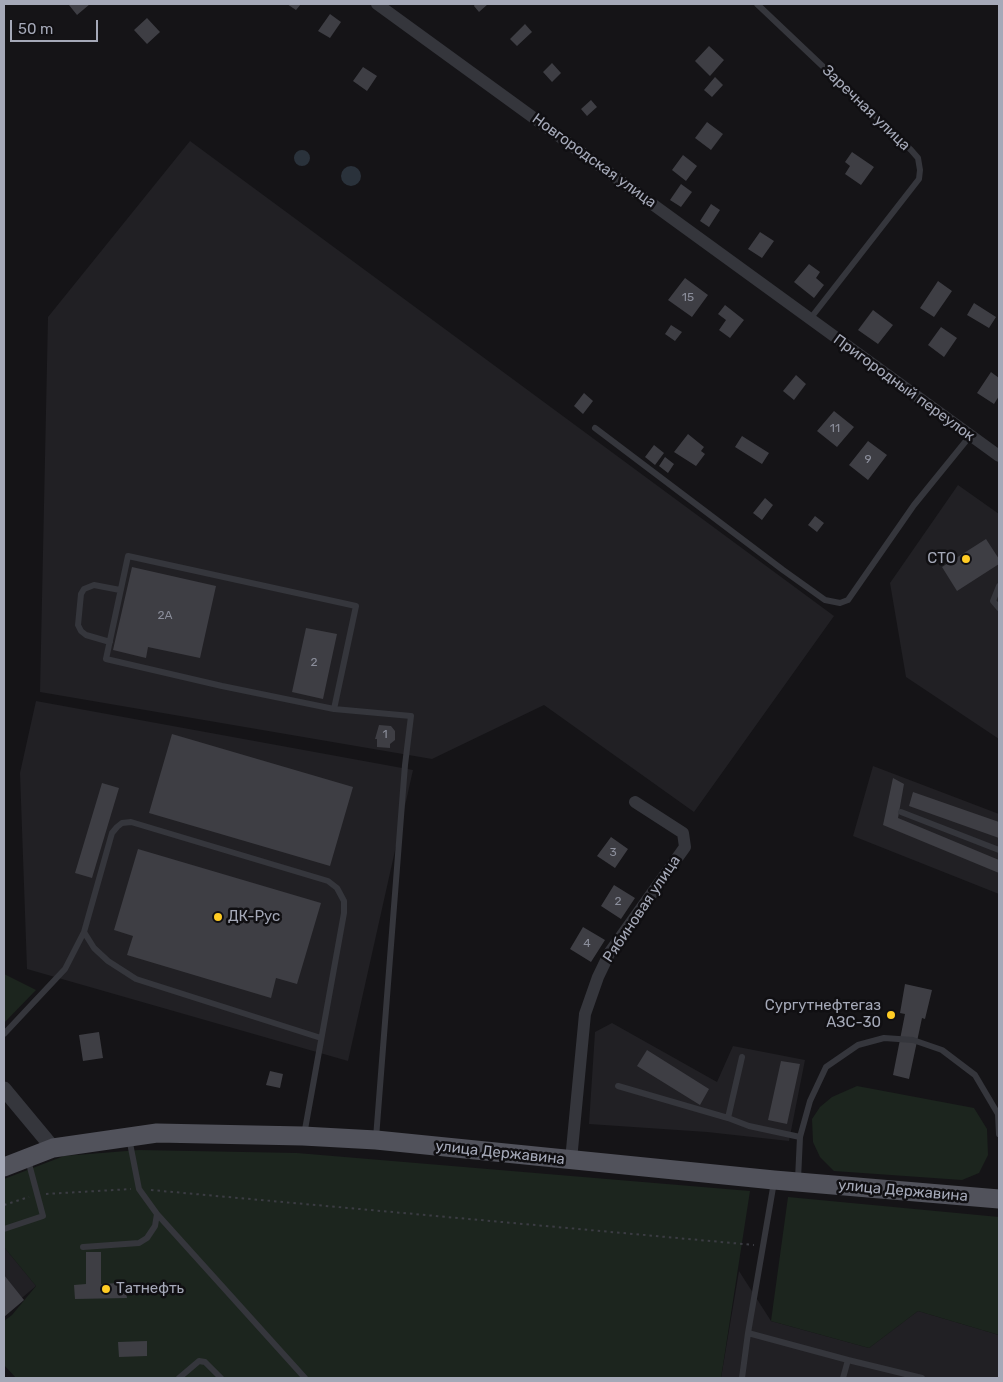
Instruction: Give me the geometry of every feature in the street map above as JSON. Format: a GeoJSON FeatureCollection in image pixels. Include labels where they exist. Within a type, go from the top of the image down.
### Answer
{"type":"FeatureCollection","features":[{"type":"Feature","properties":{"kind":"main road","name":"улица Державина"},"geometry":{"type":"LineString","coordinates":[[4,1167],[53,1148],[157,1133],[303,1136],[376,1140],[774,1180],[999,1199]]}},
{"type":"Feature","properties":{"kind":"street","name":"Новгородская улица"},"geometry":{"type":"LineString","coordinates":[[377,4],[810,319]]}},
{"type":"Feature","properties":{"kind":"street","name":"Пригородный переулок"},"geometry":{"type":"LineString","coordinates":[[810,319],[999,456]]}},
{"type":"Feature","properties":{"kind":"street","name":"Рябиновая улица"},"geometry":{"type":"LineString","coordinates":[[571,1160],[585,1014],[598,976],[610,952],[685,847],[683,833],[635,802]]}},
{"type":"Feature","properties":{"kind":"street"},"geometry":{"type":"LineString","coordinates":[[4,1089],[53,1148]]}},
{"type":"Feature","properties":{"kind":"lane","name":"Заречная улица"},"geometry":{"type":"LineString","coordinates":[[757,4],[918,158],[919,179],[810,319]]}},
{"type":"Feature","properties":{"kind":"lane"},"geometry":{"type":"LineString","coordinates":[[595,428],[782,570],[825,600],[840,604],[848,600],[914,505],[970,436]]}},
{"type":"Feature","properties":{"kind":"lane"},"geometry":{"type":"LineString","coordinates":[[334,709],[356,606],[128,556],[106,659],[222,686],[334,709],[410,716],[404,765],[376,1140]]}},
{"type":"Feature","properties":{"kind":"lane"},"geometry":{"type":"LineString","coordinates":[[110,642],[86,635],[81,631],[78,625],[81,594],[84,589],[94,586],[120,590]]}},
{"type":"Feature","properties":{"kind":"lane"},"geometry":{"type":"LineString","coordinates":[[999,586],[993,601],[999,608]]}},
{"type":"Feature","properties":{"kind":"lane"},"geometry":{"type":"LineString","coordinates":[[901,812],[999,850]]}},
{"type":"Feature","properties":{"kind":"lane"},"geometry":{"type":"LineString","coordinates":[[4,1034],[65,969],[84,932],[112,833],[122,823],[130,822],[328,881],[337,888],[344,901],[344,913],[303,1136]]}},
{"type":"Feature","properties":{"kind":"lane"},"geometry":{"type":"LineString","coordinates":[[84,932],[94,948],[108,961],[136,978],[321,1038]]}},
{"type":"Feature","properties":{"kind":"lane"},"geometry":{"type":"LineString","coordinates":[[798,1182],[800,1137],[810,1101],[826,1067],[858,1045],[884,1038],[913,1040],[942,1050],[975,1075],[998,1114],[999,1134]]}},
{"type":"Feature","properties":{"kind":"lane"},"geometry":{"type":"LineString","coordinates":[[728,1118],[742,1057]]}},
{"type":"Feature","properties":{"kind":"lane"},"geometry":{"type":"LineString","coordinates":[[618,1086],[728,1118],[749,1126],[800,1137]]}},
{"type":"Feature","properties":{"kind":"lane"},"geometry":{"type":"LineString","coordinates":[[129,1137],[139,1189],[157,1214],[305,1378]]}},
{"type":"Feature","properties":{"kind":"lane"},"geometry":{"type":"LineString","coordinates":[[4,1229],[43,1216],[27,1158]]}},
{"type":"Feature","properties":{"kind":"lane"},"geometry":{"type":"LineString","coordinates":[[742,1378],[774,1180]]}},
{"type":"Feature","properties":{"kind":"lane"},"geometry":{"type":"LineString","coordinates":[[83,1247],[139,1243],[147,1238],[155,1226],[157,1214]]}},
{"type":"Feature","properties":{"kind":"lane"},"geometry":{"type":"LineString","coordinates":[[748,1333],[922,1378]]}},
{"type":"Feature","properties":{"kind":"lane"},"geometry":{"type":"LineString","coordinates":[[843,1378],[848,1360]]}},
{"type":"Feature","properties":{"kind":"lane"},"geometry":{"type":"LineString","coordinates":[[179,1378],[199,1361],[205,1362],[221,1378]]}},
{"type":"Feature","properties":{"kind":"path"},"geometry":{"type":"LineString","coordinates":[[57,1194],[139,1189],[764,1246]]}},
{"type":"Feature","properties":{"kind":"shaded area"},"geometry":{"type":"Polygon","coordinates":[[[190,141],[834,616],[694,812],[544,705],[432,759],[40,692],[48,317],[190,141]]]}},
{"type":"Feature","properties":{"kind":"shaded area"},"geometry":{"type":"Polygon","coordinates":[[[299,150],[305,150],[310,155],[308,164],[299,166],[294,161],[294,155],[299,150]]]}},
{"type":"Feature","properties":{"kind":"shaded area"},"geometry":{"type":"Polygon","coordinates":[[[351,166],[358,169],[361,176],[358,183],[351,186],[344,183],[341,176],[344,169],[351,166]]]}},
{"type":"Feature","properties":{"kind":"shaded area"},"geometry":{"type":"Polygon","coordinates":[[[958,485],[999,514],[999,739],[906,677],[890,583],[958,485]]]}},
{"type":"Feature","properties":{"kind":"shaded area"},"geometry":{"type":"Polygon","coordinates":[[[36,701],[413,770],[348,1061],[27,969],[20,773],[36,701]]]}},
{"type":"Feature","properties":{"kind":"shaded area"},"geometry":{"type":"Polygon","coordinates":[[[873,766],[999,814],[999,894],[853,836],[873,766]]]}},
{"type":"Feature","properties":{"kind":"shaded area"},"geometry":{"type":"Polygon","coordinates":[[[4,974],[36,990],[4,1023],[4,974]]]}},
{"type":"Feature","properties":{"kind":"shaded area"},"geometry":{"type":"Polygon","coordinates":[[[612,1023],[717,1082],[733,1046],[805,1060],[789,1141],[707,1132],[589,1124],[595,1032],[612,1023]]]}},
{"type":"Feature","properties":{"kind":"shaded area"},"geometry":{"type":"Polygon","coordinates":[[[857,1086],[974,1108],[987,1129],[988,1155],[979,1173],[962,1180],[834,1171],[820,1157],[813,1142],[812,1119],[820,1107],[832,1097],[857,1086]]]}},
{"type":"Feature","properties":{"kind":"shaded area"},"geometry":{"type":"Polygon","coordinates":[[[139,1150],[297,1153],[750,1191],[721,1378],[16,1378],[4,1365],[4,1321],[12,1315],[36,1286],[4,1247],[4,1179],[64,1156],[139,1150]]]}},
{"type":"Feature","properties":{"kind":"shaded area"},"geometry":{"type":"Polygon","coordinates":[[[788,1197],[999,1217],[999,1335],[918,1311],[869,1348],[771,1321],[788,1197]]]}},
{"type":"Feature","properties":{"kind":"shaded area"},"geometry":{"type":"Polygon","coordinates":[[[4,1247],[36,1286],[4,1313],[4,1247]]]}},
{"type":"Feature","properties":{"kind":"shaded area"},"geometry":{"type":"Polygon","coordinates":[[[739,1271],[771,1321],[869,1348],[918,1311],[999,1335],[999,1378],[721,1378],[739,1271]]]}},
{"type":"Feature","properties":{"kind":"building"},"geometry":{"type":"Polygon","coordinates":[[[90,4],[77,15],[69,5],[90,4]]]}},
{"type":"Feature","properties":{"kind":"building"},"geometry":{"type":"Polygon","coordinates":[[[287,4],[301,4],[296,10],[287,4]]]}},
{"type":"Feature","properties":{"kind":"building"},"geometry":{"type":"Polygon","coordinates":[[[475,4],[488,4],[479,12],[474,6],[475,4]]]}},
{"type":"Feature","properties":{"kind":"building"},"geometry":{"type":"Polygon","coordinates":[[[330,14],[341,22],[330,38],[318,31],[330,14]]]}},
{"type":"Feature","properties":{"kind":"building"},"geometry":{"type":"Polygon","coordinates":[[[147,18],[160,32],[147,44],[134,30],[147,18]]]}},
{"type":"Feature","properties":{"kind":"building"},"geometry":{"type":"Polygon","coordinates":[[[525,24],[532,32],[517,46],[510,39],[525,24]]]}},
{"type":"Feature","properties":{"kind":"building"},"geometry":{"type":"Polygon","coordinates":[[[709,46],[724,60],[710,76],[695,61],[709,46]]]}},
{"type":"Feature","properties":{"kind":"building"},"geometry":{"type":"Polygon","coordinates":[[[552,63],[561,73],[552,82],[543,72],[552,63]]]}},
{"type":"Feature","properties":{"kind":"building"},"geometry":{"type":"Polygon","coordinates":[[[363,67],[377,76],[367,91],[353,81],[363,67]]]}},
{"type":"Feature","properties":{"kind":"building"},"geometry":{"type":"Polygon","coordinates":[[[715,77],[723,85],[712,97],[704,90],[715,77]]]}},
{"type":"Feature","properties":{"kind":"building"},"geometry":{"type":"Polygon","coordinates":[[[591,100],[597,107],[587,116],[581,109],[591,100]]]}},
{"type":"Feature","properties":{"kind":"building"},"geometry":{"type":"Polygon","coordinates":[[[707,122],[723,134],[711,150],[695,138],[707,122]]]}},
{"type":"Feature","properties":{"kind":"building"},"geometry":{"type":"Polygon","coordinates":[[[852,152],[874,167],[861,185],[845,174],[850,166],[845,162],[852,152]]]}},
{"type":"Feature","properties":{"kind":"building"},"geometry":{"type":"Polygon","coordinates":[[[683,155],[697,166],[686,181],[672,170],[683,155]]]}},
{"type":"Feature","properties":{"kind":"building"},"geometry":{"type":"Polygon","coordinates":[[[681,184],[692,192],[681,207],[670,200],[681,184]]]}},
{"type":"Feature","properties":{"kind":"building"},"geometry":{"type":"Polygon","coordinates":[[[711,204],[720,210],[709,227],[700,221],[711,204]]]}},
{"type":"Feature","properties":{"kind":"building"},"geometry":{"type":"Polygon","coordinates":[[[760,232],[774,241],[762,258],[748,249],[760,232]]]}},
{"type":"Feature","properties":{"kind":"building"},"geometry":{"type":"Polygon","coordinates":[[[809,264],[820,272],[816,278],[824,285],[814,298],[794,282],[809,264]]]}},
{"type":"Feature","properties":{"kind":"building"},"geometry":{"type":"Polygon","coordinates":[[[685,278],[708,295],[692,317],[668,300],[685,278]]]}},
{"type":"Feature","properties":{"kind":"building"},"geometry":{"type":"Polygon","coordinates":[[[938,281],[952,291],[934,317],[920,308],[938,281]]]}},
{"type":"Feature","properties":{"kind":"building"},"geometry":{"type":"Polygon","coordinates":[[[974,303],[996,317],[989,328],[967,315],[974,303]]]}},
{"type":"Feature","properties":{"kind":"building"},"geometry":{"type":"Polygon","coordinates":[[[725,305],[744,320],[730,338],[719,330],[726,320],[718,314],[725,305]]]}},
{"type":"Feature","properties":{"kind":"building"},"geometry":{"type":"Polygon","coordinates":[[[873,310],[893,325],[878,344],[858,330],[873,310]]]}},
{"type":"Feature","properties":{"kind":"building"},"geometry":{"type":"Polygon","coordinates":[[[671,325],[682,332],[675,341],[665,334],[671,325]]]}},
{"type":"Feature","properties":{"kind":"building"},"geometry":{"type":"Polygon","coordinates":[[[941,327],[957,338],[944,357],[928,345],[941,327]]]}},
{"type":"Feature","properties":{"kind":"building"},"geometry":{"type":"Polygon","coordinates":[[[991,372],[999,378],[999,396],[994,404],[977,393],[991,372]]]}},
{"type":"Feature","properties":{"kind":"building"},"geometry":{"type":"Polygon","coordinates":[[[796,375],[806,384],[794,400],[783,391],[796,375]]]}},
{"type":"Feature","properties":{"kind":"building"},"geometry":{"type":"Polygon","coordinates":[[[584,393],[593,401],[583,414],[574,406],[584,393]]]}},
{"type":"Feature","properties":{"kind":"building"},"geometry":{"type":"Polygon","coordinates":[[[834,411],[854,427],[837,447],[817,431],[834,411]]]}},
{"type":"Feature","properties":{"kind":"building"},"geometry":{"type":"Polygon","coordinates":[[[688,434],[704,447],[701,451],[705,454],[696,466],[674,452],[688,434]]]}},
{"type":"Feature","properties":{"kind":"building"},"geometry":{"type":"Polygon","coordinates":[[[742,436],[769,453],[762,464],[735,447],[742,436]]]}},
{"type":"Feature","properties":{"kind":"building"},"geometry":{"type":"Polygon","coordinates":[[[868,441],[887,455],[868,480],[849,465],[868,441]]]}},
{"type":"Feature","properties":{"kind":"building"},"geometry":{"type":"Polygon","coordinates":[[[654,445],[664,453],[655,465],[645,457],[654,445]]]}},
{"type":"Feature","properties":{"kind":"building"},"geometry":{"type":"Polygon","coordinates":[[[665,457],[674,464],[668,473],[659,466],[665,457]]]}},
{"type":"Feature","properties":{"kind":"building"},"geometry":{"type":"Polygon","coordinates":[[[765,498],[773,505],[762,520],[753,513],[765,498]]]}},
{"type":"Feature","properties":{"kind":"building"},"geometry":{"type":"Polygon","coordinates":[[[815,516],[824,523],[817,532],[808,525],[815,516]]]}},
{"type":"Feature","properties":{"kind":"building"},"geometry":{"type":"Polygon","coordinates":[[[986,539],[999,559],[999,564],[957,591],[942,567],[986,539]]]}},
{"type":"Feature","properties":{"kind":"building"},"geometry":{"type":"Polygon","coordinates":[[[132,567],[216,586],[200,658],[148,647],[146,658],[113,650],[132,567]]]}},
{"type":"Feature","properties":{"kind":"building"},"geometry":{"type":"Polygon","coordinates":[[[306,628],[337,634],[323,699],[292,692],[306,628]]]}},
{"type":"Feature","properties":{"kind":"building"},"geometry":{"type":"Polygon","coordinates":[[[379,725],[391,726],[395,731],[395,740],[390,744],[390,748],[377,747],[377,739],[375,739],[379,725]]]}},
{"type":"Feature","properties":{"kind":"building"},"geometry":{"type":"Polygon","coordinates":[[[172,734],[353,787],[330,866],[149,813],[172,734]]]}},
{"type":"Feature","properties":{"kind":"building"},"geometry":{"type":"Polygon","coordinates":[[[893,778],[904,784],[898,818],[999,860],[999,873],[883,825],[893,778]]]}},
{"type":"Feature","properties":{"kind":"building"},"geometry":{"type":"Polygon","coordinates":[[[102,783],[119,788],[92,878],[75,873],[102,783]]]}},
{"type":"Feature","properties":{"kind":"building"},"geometry":{"type":"Polygon","coordinates":[[[913,792],[999,822],[999,838],[909,806],[913,792]]]}},
{"type":"Feature","properties":{"kind":"building"},"geometry":{"type":"Polygon","coordinates":[[[611,837],[628,849],[615,868],[597,856],[611,837]]]}},
{"type":"Feature","properties":{"kind":"building","name":"ДК-Рус"},"geometry":{"type":"Polygon","coordinates":[[[138,849],[321,903],[297,984],[276,978],[271,998],[127,955],[133,936],[114,930],[138,849]]]}},
{"type":"Feature","properties":{"kind":"building"},"geometry":{"type":"Polygon","coordinates":[[[614,885],[635,898],[621,919],[601,906],[614,885]]]}},
{"type":"Feature","properties":{"kind":"building"},"geometry":{"type":"Polygon","coordinates":[[[583,927],[605,940],[591,962],[570,949],[583,927]]]}},
{"type":"Feature","properties":{"kind":"building"},"geometry":{"type":"Polygon","coordinates":[[[905,984],[932,990],[925,1019],[922,1018],[909,1079],[893,1075],[905,1014],[900,1013],[905,984]]]}},
{"type":"Feature","properties":{"kind":"building"},"geometry":{"type":"Polygon","coordinates":[[[99,1032],[103,1058],[83,1061],[79,1035],[99,1032]]]}},
{"type":"Feature","properties":{"kind":"building"},"geometry":{"type":"Polygon","coordinates":[[[647,1050],[709,1089],[700,1105],[637,1066],[647,1050]]]}},
{"type":"Feature","properties":{"kind":"building"},"geometry":{"type":"Polygon","coordinates":[[[781,1061],[800,1064],[787,1124],[768,1120],[781,1061]]]}},
{"type":"Feature","properties":{"kind":"building"},"geometry":{"type":"Polygon","coordinates":[[[270,1071],[283,1074],[280,1088],[266,1085],[270,1071]]]}},
{"type":"Feature","properties":{"kind":"building"},"geometry":{"type":"Polygon","coordinates":[[[86,1252],[101,1252],[101,1284],[119,1283],[119,1292],[126,1292],[127,1298],[75,1299],[74,1285],[86,1284],[86,1252]]]}},
{"type":"Feature","properties":{"kind":"building"},"geometry":{"type":"Polygon","coordinates":[[[4,1275],[24,1300],[4,1317],[4,1275]]]}},
{"type":"Feature","properties":{"kind":"building"},"geometry":{"type":"Polygon","coordinates":[[[147,1341],[147,1356],[119,1357],[118,1342],[147,1341]]]}},
{"type":"Feature","properties":{"kind":"place","name":"СТО"},"geometry":{"type":"Point","coordinates":[966,559]}},
{"type":"Feature","properties":{"kind":"place","name":"ДК-Рус"},"geometry":{"type":"Point","coordinates":[218,917]}},
{"type":"Feature","properties":{"kind":"place","name":"Сургутнефтегаз АЗС-30"},"geometry":{"type":"Point","coordinates":[891,1015]}},
{"type":"Feature","properties":{"kind":"place","name":"Татнефть"},"geometry":{"type":"Point","coordinates":[106,1289]}}]}
